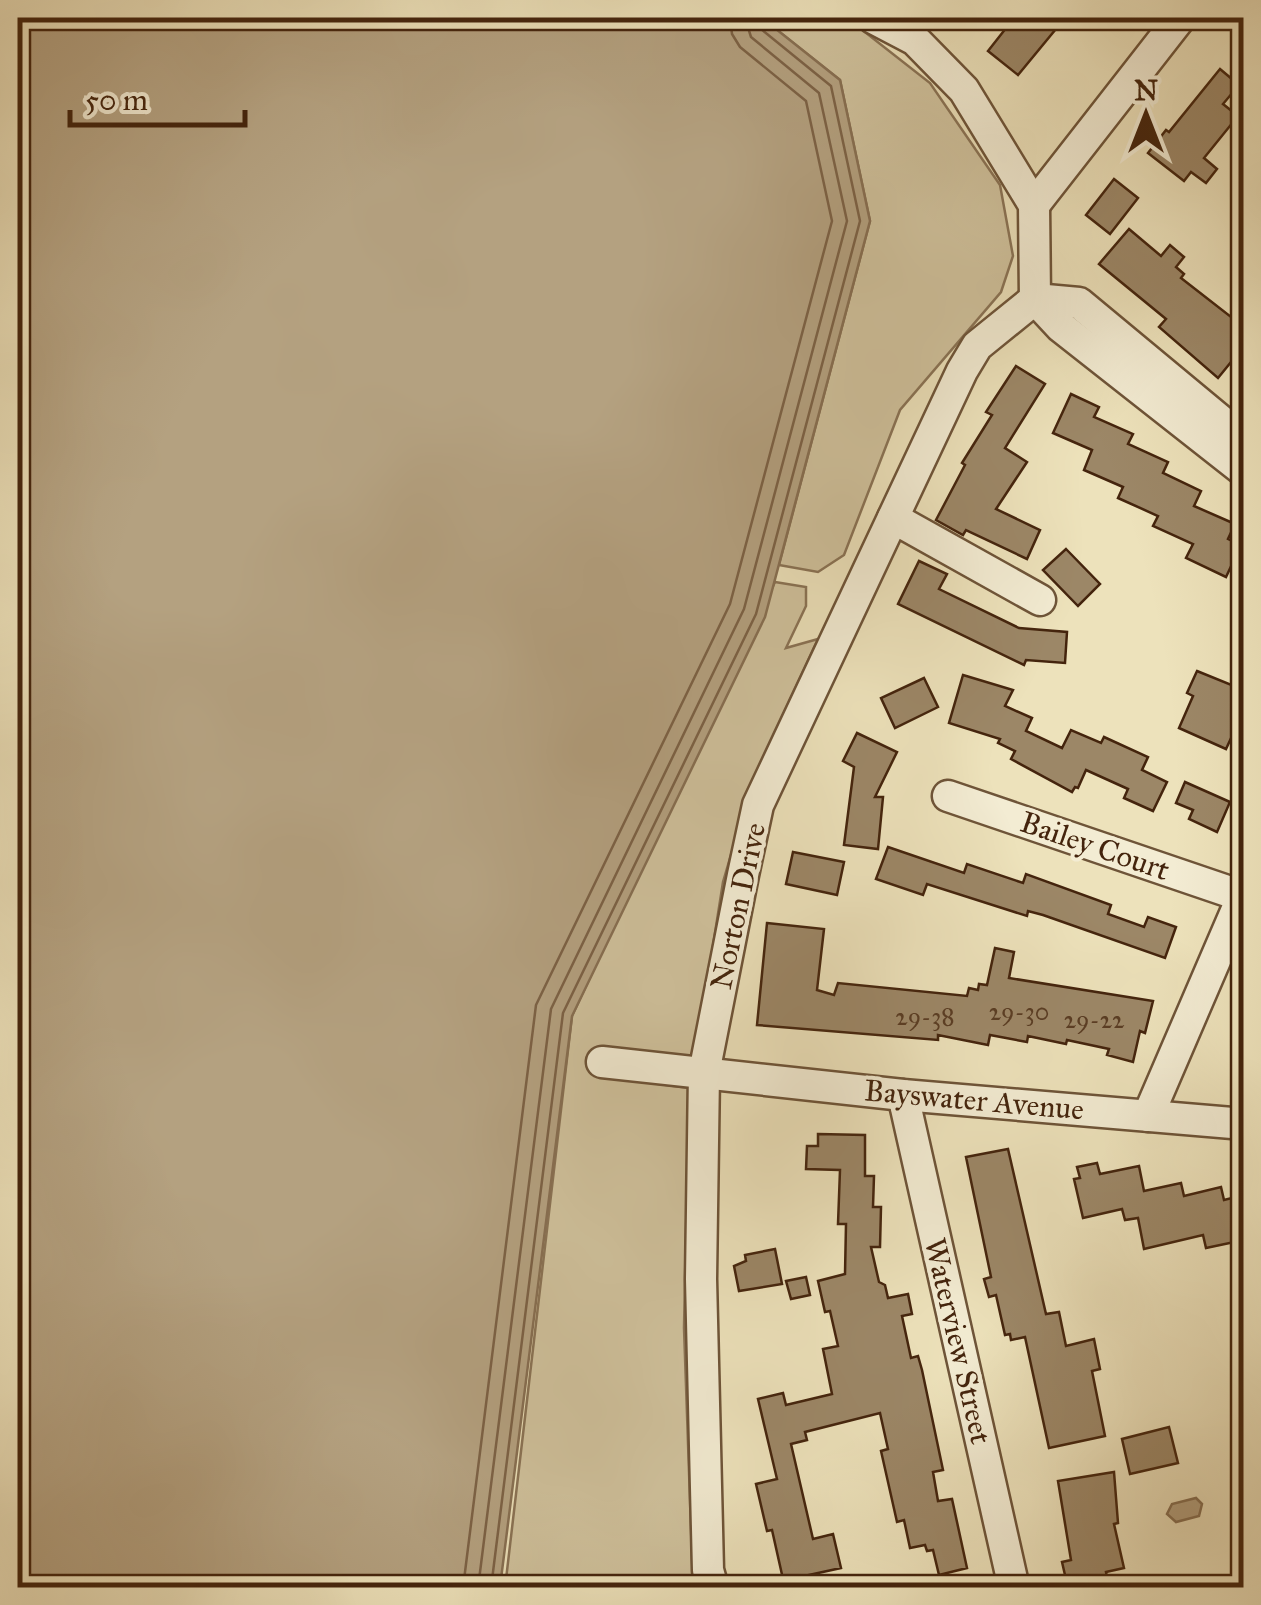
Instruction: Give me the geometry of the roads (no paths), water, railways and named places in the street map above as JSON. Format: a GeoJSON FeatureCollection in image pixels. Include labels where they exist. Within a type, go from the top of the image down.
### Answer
{"type":"FeatureCollection","features":[{"type":"Feature","properties":{"kind":"street"},"geometry":{"type":"LineString","coordinates":[[873,18],[915,40],[964,90],[1034,205],[1034,299],[1062,327],[1230,427],[1244,471]]}},
{"type":"Feature","properties":{"kind":"street"},"geometry":{"type":"LineString","coordinates":[[1034,205],[1180,18]]}},
{"type":"Feature","properties":{"kind":"street","name":"Norton Drive"},"geometry":{"type":"LineString","coordinates":[[713,1588],[708,1570],[701,1279],[704,1073],[758,805],[962,371],[977,346],[1034,299]]}},
{"type":"Feature","properties":{"kind":"street"},"geometry":{"type":"LineString","coordinates":[[893,518],[1040,600]]}},
{"type":"Feature","properties":{"kind":"street","name":"Bailey Court"},"geometry":{"type":"LineString","coordinates":[[948,796],[1243,894]]}},
{"type":"Feature","properties":{"kind":"street"},"geometry":{"type":"LineString","coordinates":[[1148,1116],[1243,894]]}},
{"type":"Feature","properties":{"kind":"street","name":"Bayswater Avenue"},"geometry":{"type":"LineString","coordinates":[[602,1062],[1244,1124]]}},
{"type":"Feature","properties":{"kind":"street","name":"Waterview Street"},"geometry":{"type":"LineString","coordinates":[[903,1094],[1014,1588]]}},
{"type":"Feature","properties":{"kind":"water"},"geometry":{"type":"Polygon","coordinates":[[[18,18],[762,18],[840,80],[870,221],[765,617],[572,1016],[500,1587],[18,1587],[18,18]]]}},
{"type":"Feature","properties":{"kind":"water"},"geometry":{"type":"Polygon","coordinates":[[[1196,1498],[1202,1504],[1199,1516],[1176,1522],[1167,1514],[1172,1504],[1196,1498]]]}}]}
